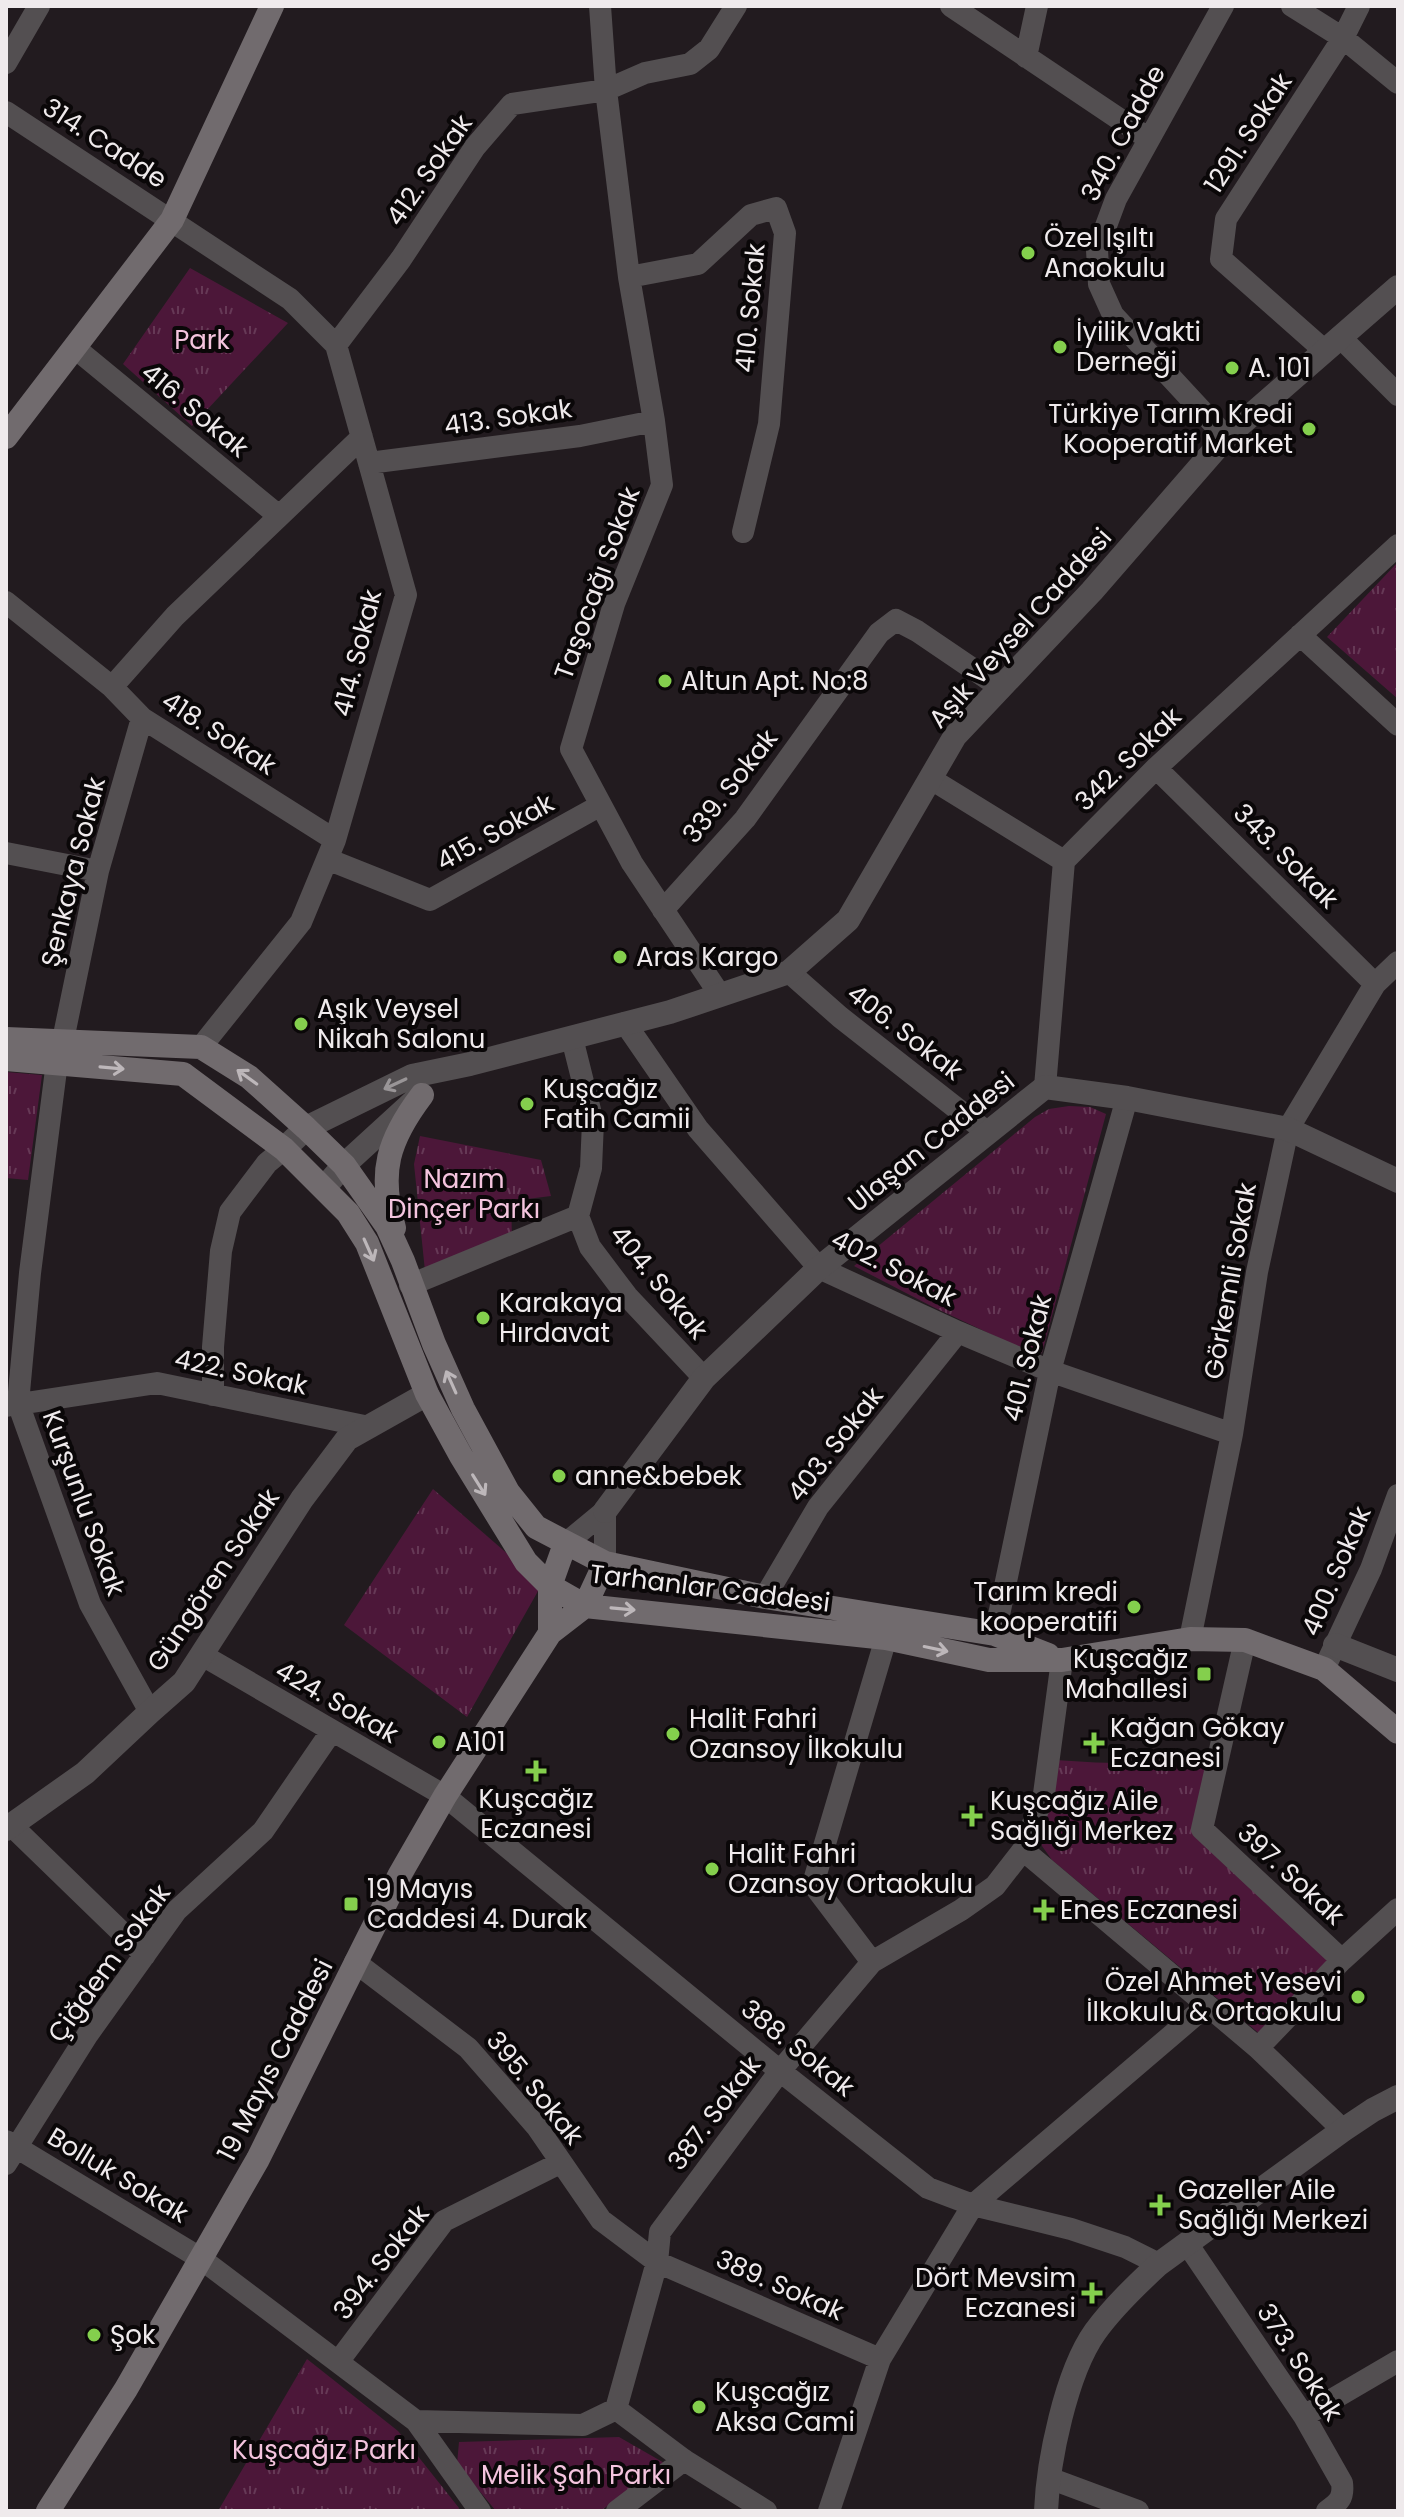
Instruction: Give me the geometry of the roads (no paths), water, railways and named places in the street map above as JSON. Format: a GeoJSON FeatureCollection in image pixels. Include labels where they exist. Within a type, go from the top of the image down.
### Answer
{"type":"FeatureCollection","features":[{"type":"Feature","properties":{"kind":"main road"},"geometry":{"type":"LineString","coordinates":[[6,437],[172,220],[272,6]]}},
{"type":"Feature","properties":{"kind":"main road","name":"Tarhanlar Caddesi"},"geometry":{"type":"LineString","coordinates":[[6,1039],[183,1074],[284,1149],[324,1188],[348,1213],[367,1243],[427,1394],[526,1562],[550,1586],[585,1606],[886,1638],[989,1660],[1062,1660],[1190,1639],[1245,1640],[1324,1669],[1398,1732]]}},
{"type":"Feature","properties":{"kind":"main road","name":"Tarhanlar Caddesi"},"geometry":{"type":"LineString","coordinates":[[6,1059],[60,1051],[201,1047],[249,1077],[344,1165],[387,1226],[463,1409],[508,1492],[536,1527],[565,1544],[605,1563],[765,1597],[995,1634],[1062,1660]]}},
{"type":"Feature","properties":{"kind":"main road"},"geometry":{"type":"LineString","coordinates":[[403,1261],[388,1208],[385,1184],[387,1165],[402,1121],[422,1095]]}},
{"type":"Feature","properties":{"kind":"main road"},"geometry":{"type":"LineString","coordinates":[[550,1633],[550,1586],[565,1544]]}},
{"type":"Feature","properties":{"kind":"main road"},"geometry":{"type":"LineString","coordinates":[[550,1633],[585,1606],[605,1563]]}},
{"type":"Feature","properties":{"kind":"main road","name":"19 Mayıs Caddesi"},"geometry":{"type":"LineString","coordinates":[[48,2511],[126,2389],[258,2159],[399,1876],[445,1796],[550,1633]]}},
{"type":"Feature","properties":{"kind":"street"},"geometry":{"type":"LineString","coordinates":[[6,63],[39,6]]}},
{"type":"Feature","properties":{"kind":"street","name":"Taşocağı Sokak"},"geometry":{"type":"LineString","coordinates":[[600,6],[606,90],[629,277],[662,485],[614,604],[571,749],[632,863],[720,995]]}},
{"type":"Feature","properties":{"kind":"street","name":"412. Sokak"},"geometry":{"type":"LineString","coordinates":[[336,345],[401,259],[475,147],[512,104],[606,90],[645,73],[690,64],[709,49],[736,6]]}},
{"type":"Feature","properties":{"kind":"street"},"geometry":{"type":"LineString","coordinates":[[951,6],[1149,139]]}},
{"type":"Feature","properties":{"kind":"street"},"geometry":{"type":"LineString","coordinates":[[1026,57],[1037,6]]}},
{"type":"Feature","properties":{"kind":"street","name":"340. Cadde"},"geometry":{"type":"LineString","coordinates":[[1223,6],[1116,199],[1097,250],[1099,284],[1113,315],[1226,437]]}},
{"type":"Feature","properties":{"kind":"street"},"geometry":{"type":"LineString","coordinates":[[1292,6],[1343,38],[1398,83]]}},
{"type":"Feature","properties":{"kind":"street","name":"1291. Sokak"},"geometry":{"type":"LineString","coordinates":[[1333,344],[1221,259],[1226,219],[1343,38],[1359,6]]}},
{"type":"Feature","properties":{"kind":"street","name":"314. Cadde"},"geometry":{"type":"LineString","coordinates":[[6,112],[172,220]]}},
{"type":"Feature","properties":{"kind":"street","name":"410. Sokak"},"geometry":{"type":"LineString","coordinates":[[629,277],[698,264],[751,215],[776,208],[785,233],[769,424],[743,532]]}},
{"type":"Feature","properties":{"kind":"street","name":"414. Sokak"},"geometry":{"type":"LineString","coordinates":[[172,220],[290,299],[336,345],[406,595],[331,849],[301,922],[201,1047]]}},
{"type":"Feature","properties":{"kind":"street","name":"Aşık Veysel Caddesi"},"geometry":{"type":"LineString","coordinates":[[284,1149],[306,1128],[412,1076],[670,1012],[789,972],[848,920],[955,736],[1092,591],[1226,437],[1398,287]]}},
{"type":"Feature","properties":{"kind":"street"},"geometry":{"type":"LineString","coordinates":[[1333,344],[1398,395]]}},
{"type":"Feature","properties":{"kind":"street","name":"416. Sokak"},"geometry":{"type":"LineString","coordinates":[[75,348],[279,516]]}},
{"type":"Feature","properties":{"kind":"street","name":"413. Sokak"},"geometry":{"type":"LineString","coordinates":[[369,463],[580,436],[654,421]]}},
{"type":"Feature","properties":{"kind":"street"},"geometry":{"type":"LineString","coordinates":[[112,687],[175,616],[362,437]]}},
{"type":"Feature","properties":{"kind":"street","name":"342. Sokak"},"geometry":{"type":"LineString","coordinates":[[1064,861],[1156,768],[1398,545]]}},
{"type":"Feature","properties":{"kind":"street","name":"418. Sokak"},"geometry":{"type":"LineString","coordinates":[[6,602],[112,687],[142,718],[331,849]]}},
{"type":"Feature","properties":{"kind":"street","name":"339. Sokak"},"geometry":{"type":"LineString","coordinates":[[663,910],[745,819],[879,633],[896,620],[1001,688]]}},
{"type":"Feature","properties":{"kind":"street"},"geometry":{"type":"LineString","coordinates":[[1300,635],[1398,725]]}},
{"type":"Feature","properties":{"kind":"street","name":"Şenkaya Sokak"},"geometry":{"type":"LineString","coordinates":[[60,1051],[98,871],[142,718]]}},
{"type":"Feature","properties":{"kind":"street","name":"343. Sokak"},"geometry":{"type":"LineString","coordinates":[[1156,768],[1375,984]]}},
{"type":"Feature","properties":{"kind":"street"},"geometry":{"type":"LineString","coordinates":[[931,779],[1064,861],[1045,1087]]}},
{"type":"Feature","properties":{"kind":"street","name":"415. Sokak"},"geometry":{"type":"LineString","coordinates":[[331,849],[430,900],[601,805]]}},
{"type":"Feature","properties":{"kind":"street"},"geometry":{"type":"LineString","coordinates":[[6,853],[98,871]]}},
{"type":"Feature","properties":{"kind":"street","name":"Görkemli Sokak"},"geometry":{"type":"LineString","coordinates":[[1190,1639],[1232,1434],[1257,1272],[1288,1129],[1375,984],[1398,962]]}},
{"type":"Feature","properties":{"kind":"street","name":"406. Sokak"},"geometry":{"type":"LineString","coordinates":[[789,972],[840,1017],[988,1133]]}},
{"type":"Feature","properties":{"kind":"street","name":"402. Sokak"},"geometry":{"type":"LineString","coordinates":[[625,1023],[698,1129],[819,1268],[1050,1371],[1232,1434]]}},
{"type":"Feature","properties":{"kind":"street","name":"404. Sokak"},"geometry":{"type":"LineString","coordinates":[[572,1038],[593,1122],[591,1168],[578,1216],[590,1247],[627,1296],[704,1378]]}},
{"type":"Feature","properties":{"kind":"street","name":"Kurşunlu Sokak"},"geometry":{"type":"LineString","coordinates":[[60,1051],[12,1405],[90,1604],[150,1712]]}},
{"type":"Feature","properties":{"kind":"street","name":"Aşık Veysel Caddesi"},"geometry":{"type":"LineString","coordinates":[[324,1188],[382,1128],[422,1095],[470,1064]]}},
{"type":"Feature","properties":{"kind":"street","name":"Ulaşan Caddesi"},"geometry":{"type":"LineString","coordinates":[[605,1511],[704,1378],[819,1268],[1045,1087],[1127,1098],[1288,1129],[1398,1181]]}},
{"type":"Feature","properties":{"kind":"street","name":"401. Sokak"},"geometry":{"type":"LineString","coordinates":[[995,1634],[1050,1371],[1127,1098]]}},
{"type":"Feature","properties":{"kind":"street"},"geometry":{"type":"LineString","coordinates":[[213,1395],[213,1347],[221,1251],[230,1212],[267,1163],[284,1149]]}},
{"type":"Feature","properties":{"kind":"street","name":"404. Sokak"},"geometry":{"type":"LineString","coordinates":[[410,1285],[578,1216]]}},
{"type":"Feature","properties":{"kind":"street","name":"403. Sokak"},"geometry":{"type":"LineString","coordinates":[[765,1597],[818,1507],[958,1332]]}},
{"type":"Feature","properties":{"kind":"street","name":"422. Sokak"},"geometry":{"type":"LineString","coordinates":[[12,1405],[157,1383],[369,1427]]}},
{"type":"Feature","properties":{"kind":"street","name":"Güngören Sokak"},"geometry":{"type":"LineString","coordinates":[[9,1827],[85,1773],[184,1682],[302,1499],[347,1439],[427,1394]]}},
{"type":"Feature","properties":{"kind":"street","name":"400. Sokak"},"geometry":{"type":"LineString","coordinates":[[1324,1669],[1371,1569],[1398,1495]]}},
{"type":"Feature","properties":{"kind":"street"},"geometry":{"type":"LineString","coordinates":[[565,1544],[605,1511]]}},
{"type":"Feature","properties":{"kind":"street"},"geometry":{"type":"LineString","coordinates":[[605,1511],[605,1563]]}},
{"type":"Feature","properties":{"kind":"street"},"geometry":{"type":"LineString","coordinates":[[872,1962],[813,1884],[886,1638]]}},
{"type":"Feature","properties":{"kind":"street","name":"397. Sokak"},"geometry":{"type":"LineString","coordinates":[[1245,1640],[1202,1829],[1342,1960]]}},
{"type":"Feature","properties":{"kind":"street"},"geometry":{"type":"LineString","coordinates":[[1335,1645],[1398,1670]]}},
{"type":"Feature","properties":{"kind":"street","name":"424. Sokak"},"geometry":{"type":"LineString","coordinates":[[202,1655],[445,1796]]}},
{"type":"Feature","properties":{"kind":"street","name":"387. Sokak"},"geometry":{"type":"LineString","coordinates":[[616,2409],[657,2262],[660,2232],[780,2071],[872,1962],[961,1910],[995,1886],[1023,1850],[1044,1794],[1062,1660]]}},
{"type":"Feature","properties":{"kind":"street","name":"Çiğdem Sokak"},"geometry":{"type":"LineString","coordinates":[[10,2150],[176,1911],[263,1831],[331,1732]]}},
{"type":"Feature","properties":{"kind":"street","name":"388. Sokak"},"geometry":{"type":"LineString","coordinates":[[445,1796],[780,2071],[928,2188],[973,2205],[1071,2229],[1125,2247],[1159,2264]]}},
{"type":"Feature","properties":{"kind":"street"},"geometry":{"type":"LineString","coordinates":[[9,1827],[145,1955]]}},
{"type":"Feature","properties":{"kind":"street"},"geometry":{"type":"LineString","coordinates":[[1023,1850],[1258,2048],[1343,2130]]}},
{"type":"Feature","properties":{"kind":"street"},"geometry":{"type":"LineString","coordinates":[[1258,2048],[1342,1960],[1398,1909]]}},
{"type":"Feature","properties":{"kind":"street","name":"395. Sokak"},"geometry":{"type":"LineString","coordinates":[[355,1962],[468,2048],[537,2127],[601,2220],[657,2262]]}},
{"type":"Feature","properties":{"kind":"street"},"geometry":{"type":"LineString","coordinates":[[829,2511],[880,2359],[973,2205],[1206,2006]]}},
{"type":"Feature","properties":{"kind":"street"},"geometry":{"type":"LineString","coordinates":[[1046,2511],[1061,2416],[1081,2356],[1095,2333],[1131,2290],[1159,2264],[1343,2130],[1398,2097]]}},
{"type":"Feature","properties":{"kind":"street","name":"Bolluk Sokak"},"geometry":{"type":"LineString","coordinates":[[10,2150],[200,2258],[416,2421],[476,2509]]}},
{"type":"Feature","properties":{"kind":"street","name":"394. Sokak"},"geometry":{"type":"LineString","coordinates":[[338,2362],[444,2221],[560,2163]]}},
{"type":"Feature","properties":{"kind":"street","name":"373. Sokak"},"geometry":{"type":"LineString","coordinates":[[1188,2245],[1304,2416],[1342,2483],[1342,2499],[1327,2511]]}},
{"type":"Feature","properties":{"kind":"street","name":"389. Sokak"},"geometry":{"type":"LineString","coordinates":[[657,2262],[880,2359]]}},
{"type":"Feature","properties":{"kind":"street"},"geometry":{"type":"LineString","coordinates":[[1304,2416],[1398,2361]]}},
{"type":"Feature","properties":{"kind":"street"},"geometry":{"type":"LineString","coordinates":[[416,2421],[583,2425],[616,2409],[684,2460],[766,2511]]}},
{"type":"Feature","properties":{"kind":"street"},"geometry":{"type":"LineString","coordinates":[[617,2511],[684,2460]]}},
{"type":"Feature","properties":{"kind":"street"},"geometry":{"type":"LineString","coordinates":[[1049,2478],[1138,2511]]}},
{"type":"Feature","properties":{"kind":"place","name":"Özel Işıltı Anaokulu"},"geometry":{"type":"Point","coordinates":[1028,253]}},
{"type":"Feature","properties":{"kind":"place","name":"İyilik Vakti Derneği"},"geometry":{"type":"Point","coordinates":[1060,347]}},
{"type":"Feature","properties":{"kind":"place","name":"A. 101"},"geometry":{"type":"Point","coordinates":[1232,368]}},
{"type":"Feature","properties":{"kind":"place","name":"Türkiye Tarım Kredi Kooperatif Market"},"geometry":{"type":"Point","coordinates":[1309,429]}},
{"type":"Feature","properties":{"kind":"place","name":"Altun Apt. No:8"},"geometry":{"type":"Point","coordinates":[665,681]}},
{"type":"Feature","properties":{"kind":"place","name":"Aras Kargo"},"geometry":{"type":"Point","coordinates":[620,957]}},
{"type":"Feature","properties":{"kind":"place","name":"Aşık Veysel Nikah Salonu"},"geometry":{"type":"Point","coordinates":[301,1024]}},
{"type":"Feature","properties":{"kind":"place","name":"Kuşcağız Fatih Camii"},"geometry":{"type":"Point","coordinates":[527,1104]}},
{"type":"Feature","properties":{"kind":"place","name":"Karakaya Hırdavat"},"geometry":{"type":"Point","coordinates":[483,1318]}},
{"type":"Feature","properties":{"kind":"place","name":"anne&bebek"},"geometry":{"type":"Point","coordinates":[559,1476]}},
{"type":"Feature","properties":{"kind":"place","name":"Tarım kredi kooperatifi"},"geometry":{"type":"Point","coordinates":[1134,1607]}},
{"type":"Feature","properties":{"kind":"place","name":"Kuşcağız Mahallesi"},"geometry":{"type":"Point","coordinates":[1204,1674]}},
{"type":"Feature","properties":{"kind":"place","name":"Halit Fahri Ozansoy İlkokulu"},"geometry":{"type":"Point","coordinates":[673,1734]}},
{"type":"Feature","properties":{"kind":"place","name":"A101"},"geometry":{"type":"Point","coordinates":[439,1742]}},
{"type":"Feature","properties":{"kind":"place","name":"Kağan Gökay Eczanesi"},"geometry":{"type":"Point","coordinates":[1094,1743]}},
{"type":"Feature","properties":{"kind":"place","name":"Kuşcağız Eczanesi"},"geometry":{"type":"Point","coordinates":[536,1771]}},
{"type":"Feature","properties":{"kind":"place","name":"Kuşcağız Aile Sağlığı Merkez"},"geometry":{"type":"Point","coordinates":[972,1816]}},
{"type":"Feature","properties":{"kind":"place","name":"Halit Fahri Ozansoy Ortaokulu"},"geometry":{"type":"Point","coordinates":[712,1869]}},
{"type":"Feature","properties":{"kind":"place","name":"19 Mayıs Caddesi 4. Durak"},"geometry":{"type":"Point","coordinates":[351,1904]}},
{"type":"Feature","properties":{"kind":"place","name":"Enes Eczanesi"},"geometry":{"type":"Point","coordinates":[1044,1910]}},
{"type":"Feature","properties":{"kind":"place","name":"Özel Ahmet Yesevi İlkokulu & Ortaokulu"},"geometry":{"type":"Point","coordinates":[1358,1997]}},
{"type":"Feature","properties":{"kind":"place","name":"Gazeller Aile Sağlığı Merkezi"},"geometry":{"type":"Point","coordinates":[1160,2205]}},
{"type":"Feature","properties":{"kind":"place","name":"Dört Mevsim Eczanesi"},"geometry":{"type":"Point","coordinates":[1092,2293]}},
{"type":"Feature","properties":{"kind":"place","name":"Şok"},"geometry":{"type":"Point","coordinates":[94,2335]}},
{"type":"Feature","properties":{"kind":"place","name":"Kuşcağız Aksa Cami"},"geometry":{"type":"Point","coordinates":[699,2407]}},
{"type":"Feature","properties":{"kind":"park label","name":"Park"},"geometry":{"type":"Point","coordinates":[202,340]}},
{"type":"Feature","properties":{"kind":"park label","name":"Nazım Dinçer Parkı"},"geometry":{"type":"Point","coordinates":[464,1194]}},
{"type":"Feature","properties":{"kind":"park label","name":"Kuşcağız Parkı"},"geometry":{"type":"Point","coordinates":[324,2450]}},
{"type":"Feature","properties":{"kind":"park label","name":"Melik Şah Parkı"},"geometry":{"type":"Point","coordinates":[576,2475]}}]}
